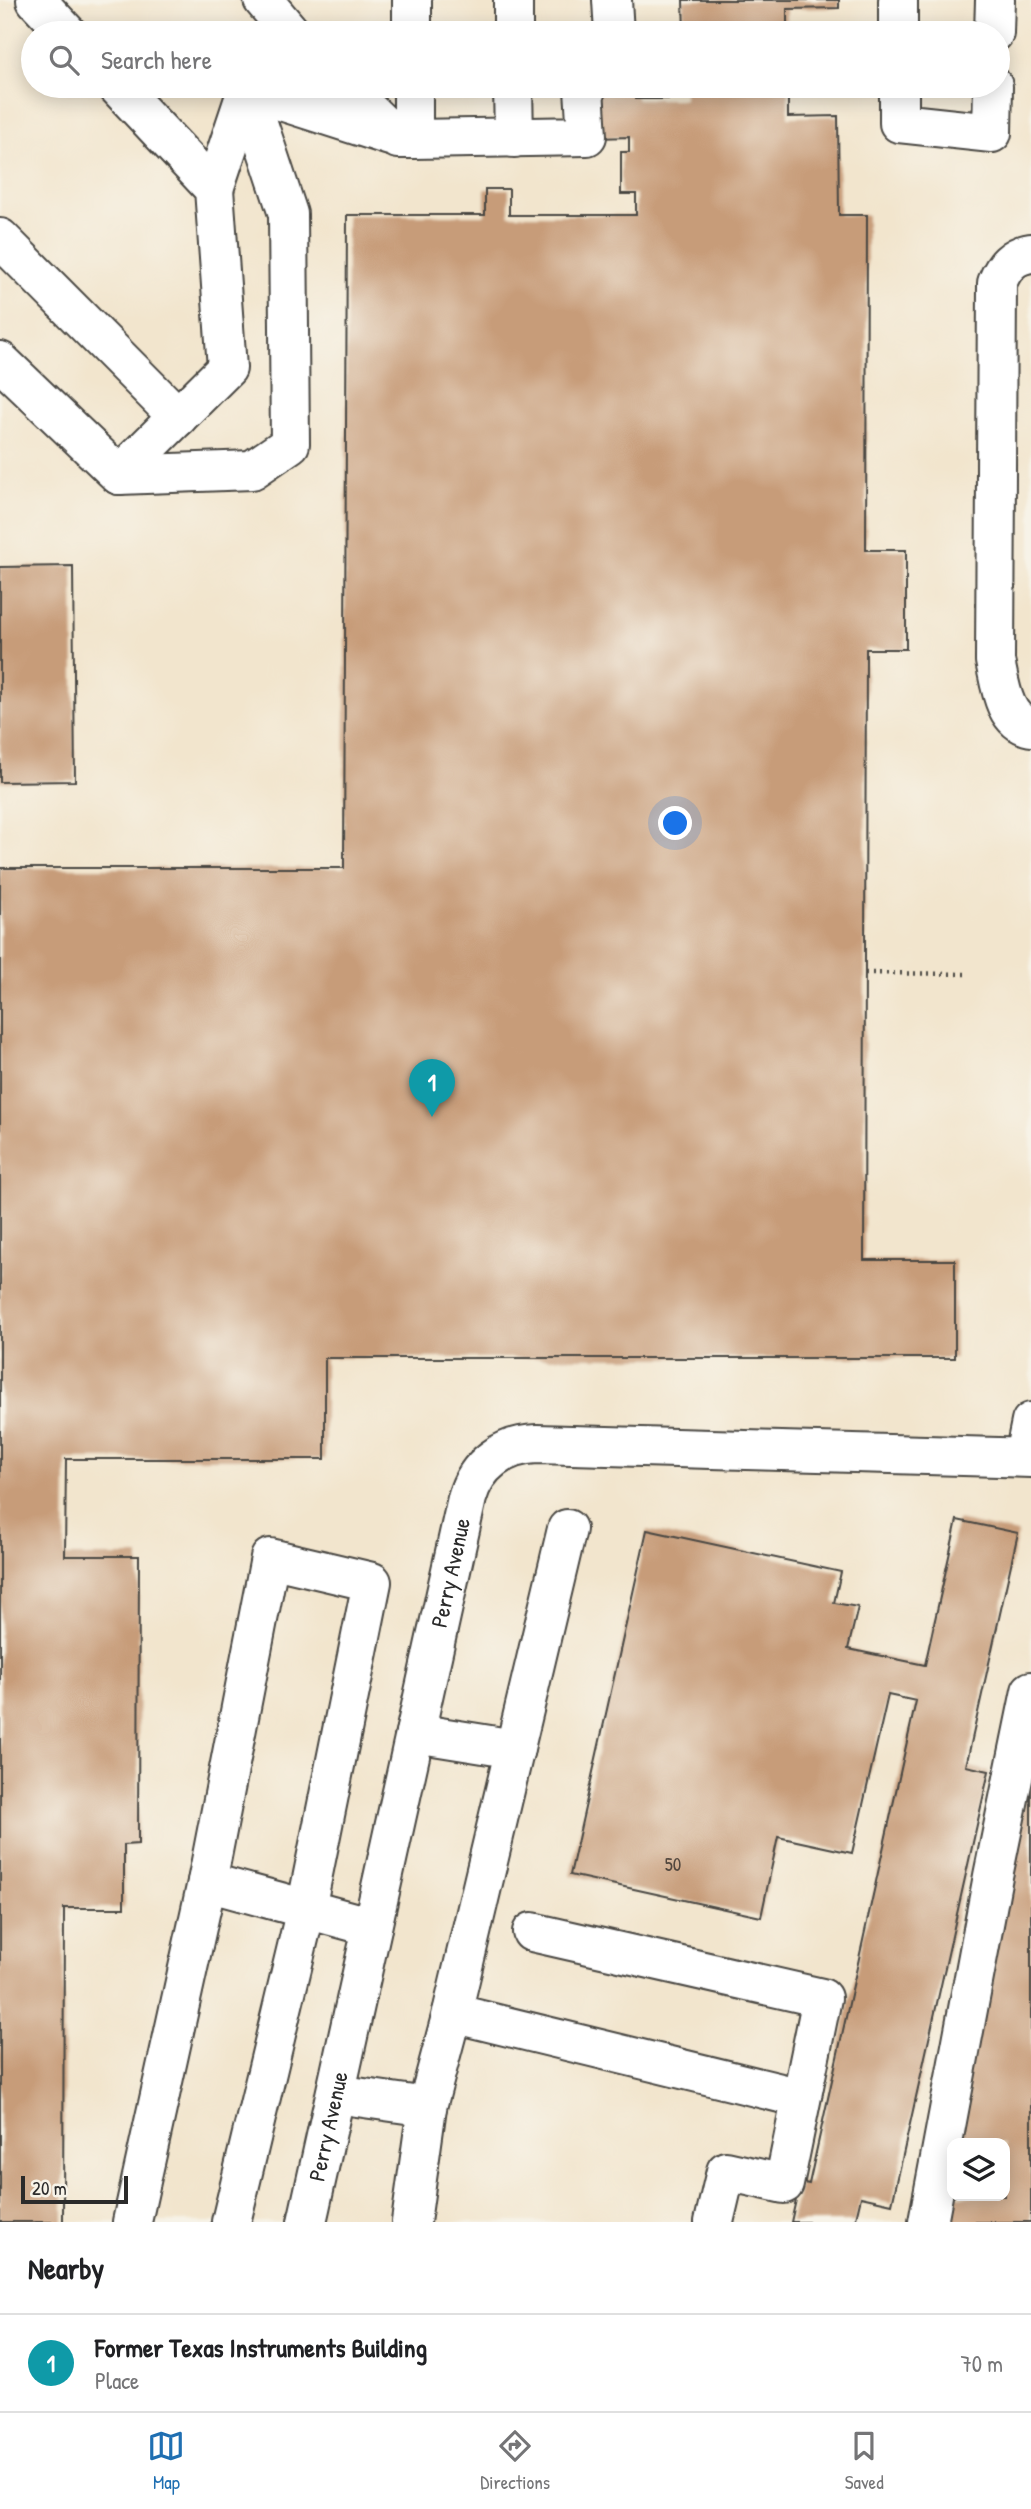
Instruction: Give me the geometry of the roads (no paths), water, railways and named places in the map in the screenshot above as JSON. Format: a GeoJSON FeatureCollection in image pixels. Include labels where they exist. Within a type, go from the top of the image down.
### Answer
{"type":"FeatureCollection","features":[{"type":"Feature","properties":{"kind":"street"},"geometry":{"type":"LineString","coordinates":[[36,0],[56,21]]}},
{"type":"Feature","properties":{"kind":"street"},"geometry":{"type":"LineString","coordinates":[[263,0],[280,21]]}},
{"type":"Feature","properties":{"kind":"street"},"geometry":{"type":"LineString","coordinates":[[412,0],[412,21]]}},
{"type":"Feature","properties":{"kind":"street"},"geometry":{"type":"LineString","coordinates":[[513,0],[513,21]]}},
{"type":"Feature","properties":{"kind":"street"},"geometry":{"type":"LineString","coordinates":[[612,0],[613,21]]}},
{"type":"Feature","properties":{"kind":"street"},"geometry":{"type":"LineString","coordinates":[[898,0],[898,21]]}},
{"type":"Feature","properties":{"kind":"street"},"geometry":{"type":"LineString","coordinates":[[995,0],[995,21]]}},
{"type":"Feature","properties":{"kind":"street"},"geometry":{"type":"LineString","coordinates":[[128,98],[214,189]]}},
{"type":"Feature","properties":{"kind":"street"},"geometry":{"type":"LineString","coordinates":[[119,475],[227,368],[214,189],[244,98]]}},
{"type":"Feature","properties":{"kind":"street"},"geometry":{"type":"LineString","coordinates":[[0,361],[119,475],[252,470],[290,444],[289,214],[250,98]]}},
{"type":"Feature","properties":{"kind":"street"},"geometry":{"type":"LineString","coordinates":[[273,98],[406,139],[587,136],[585,98]]}},
{"type":"Feature","properties":{"kind":"street"},"geometry":{"type":"LineString","coordinates":[[357,98],[406,139]]}},
{"type":"Feature","properties":{"kind":"street"},"geometry":{"type":"LineString","coordinates":[[406,139],[411,98]]}},
{"type":"Feature","properties":{"kind":"street"},"geometry":{"type":"LineString","coordinates":[[513,98],[514,138]]}},
{"type":"Feature","properties":{"kind":"street"},"geometry":{"type":"LineString","coordinates":[[899,98],[899,123],[992,133],[993,98]]}},
{"type":"Feature","properties":{"kind":"street"},"geometry":{"type":"LineString","coordinates":[[0,238],[178,417]]}},
{"type":"Feature","properties":{"kind":"street"},"geometry":{"type":"LineString","coordinates":[[1031,253],[1018,255],[1011,261],[1004,268],[997,283],[995,661],[1007,708],[1025,726],[1031,727]]}},
{"type":"Feature","properties":{"kind":"street","name":"Perry Avenue"},"geometry":{"type":"LineString","coordinates":[[307,2222],[469,1490],[486,1464],[506,1450],[537,1444],[1029,1445]]}},
{"type":"Feature","properties":{"kind":"street"},"geometry":{"type":"LineString","coordinates":[[411,2222],[427,2107],[452,2014],[567,1530]]}},
{"type":"Feature","properties":{"kind":"street"},"geometry":{"type":"LineString","coordinates":[[132,2222],[207,1882],[270,1558],[372,1582],[306,1909],[231,2222]]}},
{"type":"Feature","properties":{"kind":"street"},"geometry":{"type":"LineString","coordinates":[[928,2222],[1031,1691]]}},
{"type":"Feature","properties":{"kind":"street"},"geometry":{"type":"LineString","coordinates":[[415,1733],[515,1749]]}},
{"type":"Feature","properties":{"kind":"street"},"geometry":{"type":"LineString","coordinates":[[207,1882],[372,1927]]}},
{"type":"Feature","properties":{"kind":"street"},"geometry":{"type":"LineString","coordinates":[[533,1932],[821,1998],[784,2184],[726,2171],[714,2222]]}},
{"type":"Feature","properties":{"kind":"street"},"geometry":{"type":"LineString","coordinates":[[452,2014],[802,2098]]}},
{"type":"Feature","properties":{"kind":"street"},"geometry":{"type":"LineString","coordinates":[[336,2094],[427,2107]]}},
{"type":"Feature","properties":{"kind":"place","name":"Former Texas Instruments Building"},"geometry":{"type":"Point","coordinates":[432,1117]}}]}
